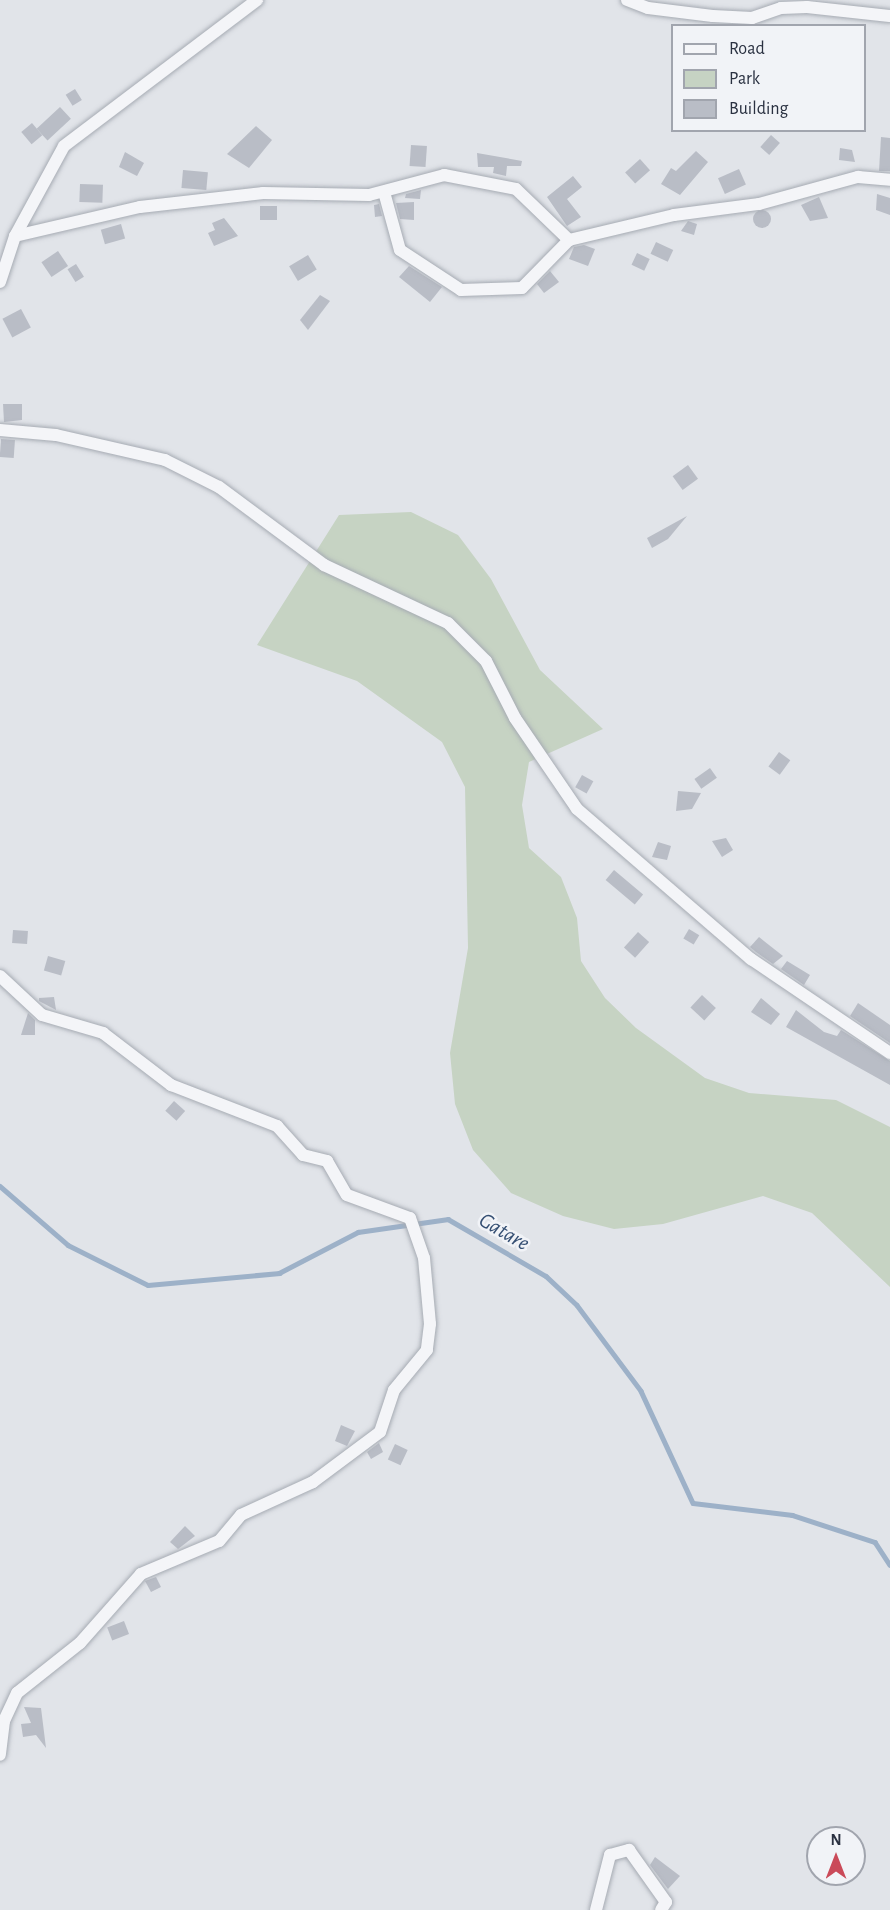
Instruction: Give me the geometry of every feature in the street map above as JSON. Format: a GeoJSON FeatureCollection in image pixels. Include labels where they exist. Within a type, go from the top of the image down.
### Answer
{"type":"FeatureCollection","features":[{"type":"Feature","properties":{"kind":"street"},"geometry":{"type":"LineString","coordinates":[[0,282],[15,236],[64,146],[257,0]]}},
{"type":"Feature","properties":{"kind":"street"},"geometry":{"type":"LineString","coordinates":[[627,0],[648,8],[713,16],[752,18],[781,8],[807,7],[890,16]]}},
{"type":"Feature","properties":{"kind":"street"},"geometry":{"type":"LineString","coordinates":[[15,236],[140,207],[263,193],[384,192],[444,175],[480,178],[516,189],[569,240]]}},
{"type":"Feature","properties":{"kind":"street"},"geometry":{"type":"LineString","coordinates":[[384,192],[400,249],[460,290],[522,288],[569,240],[674,214],[759,204],[858,177],[890,180]]}},
{"type":"Feature","properties":{"kind":"street"},"geometry":{"type":"LineString","coordinates":[[0,430],[56,435],[165,460],[219,487],[324,565],[448,622],[486,661],[515,718],[577,809],[750,959],[890,1053]]}},
{"type":"Feature","properties":{"kind":"street"},"geometry":{"type":"LineString","coordinates":[[0,976],[42,1015],[103,1033],[171,1085],[277,1126],[303,1155],[327,1161],[347,1195],[410,1218],[424,1258],[430,1324],[428,1350],[394,1390],[380,1432],[313,1482],[241,1515],[219,1542],[141,1574],[80,1643],[17,1693],[4,1720],[0,1755]]}},
{"type":"Feature","properties":{"kind":"street"},"geometry":{"type":"LineString","coordinates":[[596,1910],[610,1855],[629,1850],[666,1902],[661,1910]]}},
{"type":"Feature","properties":{"kind":"green space"},"geometry":{"type":"Polygon","coordinates":[[[411,512],[458,535],[491,579],[540,670],[603,729],[529,762],[522,805],[529,848],[561,877],[577,918],[581,961],[605,998],[636,1028],[705,1078],[749,1093],[836,1100],[890,1127],[890,1287],[812,1213],[763,1196],[663,1224],[614,1229],[563,1216],[511,1193],[473,1150],[455,1104],[450,1053],[468,948],[465,787],[442,742],[357,681],[257,645],[339,515],[411,512]]]}},
{"type":"Feature","properties":{"kind":"building"},"geometry":{"type":"Polygon","coordinates":[[[75,89],[82,100],[73,106],[66,95],[75,89]]]}},
{"type":"Feature","properties":{"kind":"building"},"geometry":{"type":"Polygon","coordinates":[[[60,107],[71,119],[48,141],[37,129],[60,107]]]}},
{"type":"Feature","properties":{"kind":"building"},"geometry":{"type":"Polygon","coordinates":[[[32,123],[42,135],[32,144],[21,132],[32,123]]]}},
{"type":"Feature","properties":{"kind":"building"},"geometry":{"type":"Polygon","coordinates":[[[256,126],[272,140],[249,168],[227,154],[256,126]]]}},
{"type":"Feature","properties":{"kind":"building"},"geometry":{"type":"Polygon","coordinates":[[[771,135],[780,143],[769,155],[760,147],[771,135]]]}},
{"type":"Feature","properties":{"kind":"building"},"geometry":{"type":"Polygon","coordinates":[[[881,137],[890,138],[890,171],[879,171],[881,137]]]}},
{"type":"Feature","properties":{"kind":"building"},"geometry":{"type":"Polygon","coordinates":[[[411,145],[427,146],[425,167],[410,166],[411,145]]]}},
{"type":"Feature","properties":{"kind":"building"},"geometry":{"type":"Polygon","coordinates":[[[840,148],[852,150],[855,162],[839,160],[840,148]]]}},
{"type":"Feature","properties":{"kind":"building"},"geometry":{"type":"Polygon","coordinates":[[[696,151],[708,162],[680,195],[661,184],[671,168],[676,171],[696,151]]]}},
{"type":"Feature","properties":{"kind":"building"},"geometry":{"type":"Polygon","coordinates":[[[125,152],[144,163],[137,176],[119,167],[125,152]]]}},
{"type":"Feature","properties":{"kind":"building"},"geometry":{"type":"Polygon","coordinates":[[[477,153],[522,161],[521,166],[507,166],[506,176],[493,173],[494,167],[478,167],[477,153]]]}},
{"type":"Feature","properties":{"kind":"building"},"geometry":{"type":"Polygon","coordinates":[[[640,159],[650,170],[635,184],[625,172],[640,159]]]}},
{"type":"Feature","properties":{"kind":"building"},"geometry":{"type":"Polygon","coordinates":[[[739,169],[746,185],[725,194],[718,178],[739,169]]]}},
{"type":"Feature","properties":{"kind":"building"},"geometry":{"type":"Polygon","coordinates":[[[183,170],[208,172],[206,190],[181,188],[183,170]]]}},
{"type":"Feature","properties":{"kind":"building"},"geometry":{"type":"Polygon","coordinates":[[[573,176],[582,187],[567,199],[581,217],[567,226],[547,197],[573,176]]]}},
{"type":"Feature","properties":{"kind":"building"},"geometry":{"type":"Polygon","coordinates":[[[80,184],[103,185],[102,203],[79,202],[80,184]]]}},
{"type":"Feature","properties":{"kind":"building"},"geometry":{"type":"Polygon","coordinates":[[[421,190],[420,199],[405,198],[406,194],[421,190]]]}},
{"type":"Feature","properties":{"kind":"building"},"geometry":{"type":"Polygon","coordinates":[[[877,194],[890,198],[890,215],[876,210],[877,194]]]}},
{"type":"Feature","properties":{"kind":"building"},"geometry":{"type":"Polygon","coordinates":[[[819,197],[828,218],[810,221],[801,205],[819,197]]]}},
{"type":"Feature","properties":{"kind":"building"},"geometry":{"type":"Polygon","coordinates":[[[414,202],[414,220],[400,219],[396,203],[414,202]]]}},
{"type":"Feature","properties":{"kind":"building"},"geometry":{"type":"Polygon","coordinates":[[[379,204],[382,216],[375,217],[374,205],[379,204]]]}},
{"type":"Feature","properties":{"kind":"building"},"geometry":{"type":"Polygon","coordinates":[[[260,206],[277,206],[277,220],[260,220],[260,206]]]}},
{"type":"Feature","properties":{"kind":"building"},"geometry":{"type":"Polygon","coordinates":[[[762,210],[768,213],[771,219],[768,225],[762,228],[756,225],[753,219],[756,213],[762,210]]]}},
{"type":"Feature","properties":{"kind":"building"},"geometry":{"type":"Polygon","coordinates":[[[224,218],[238,236],[214,246],[208,233],[215,230],[212,223],[224,218]]]}},
{"type":"Feature","properties":{"kind":"building"},"geometry":{"type":"Polygon","coordinates":[[[688,221],[697,224],[694,235],[681,231],[688,221]]]}},
{"type":"Feature","properties":{"kind":"building"},"geometry":{"type":"Polygon","coordinates":[[[121,224],[125,238],[105,244],[101,230],[121,224]]]}},
{"type":"Feature","properties":{"kind":"building"},"geometry":{"type":"Polygon","coordinates":[[[656,242],[673,250],[668,262],[651,254],[656,242]]]}},
{"type":"Feature","properties":{"kind":"building"},"geometry":{"type":"Polygon","coordinates":[[[584,245],[595,249],[588,266],[569,259],[574,247],[584,245]]]}},
{"type":"Feature","properties":{"kind":"building"},"geometry":{"type":"Polygon","coordinates":[[[58,251],[68,266],[51,277],[41,262],[58,251]]]}},
{"type":"Feature","properties":{"kind":"building"},"geometry":{"type":"Polygon","coordinates":[[[637,253],[650,259],[644,271],[632,265],[637,253]]]}},
{"type":"Feature","properties":{"kind":"building"},"geometry":{"type":"Polygon","coordinates":[[[308,255],[317,270],[298,281],[289,266],[308,255]]]}},
{"type":"Feature","properties":{"kind":"building"},"geometry":{"type":"Polygon","coordinates":[[[76,264],[84,277],[75,282],[68,269],[76,264]]]}},
{"type":"Feature","properties":{"kind":"building"},"geometry":{"type":"Polygon","coordinates":[[[409,266],[442,287],[430,302],[399,277],[409,266]]]}},
{"type":"Feature","properties":{"kind":"building"},"geometry":{"type":"Polygon","coordinates":[[[550,271],[559,282],[544,293],[537,284],[550,271]]]}},
{"type":"Feature","properties":{"kind":"building"},"geometry":{"type":"Polygon","coordinates":[[[320,295],[330,301],[308,330],[300,320],[320,295]]]}},
{"type":"Feature","properties":{"kind":"building"},"geometry":{"type":"Polygon","coordinates":[[[21,309],[31,328],[12,337],[2,319],[21,309]]]}},
{"type":"Feature","properties":{"kind":"building"},"geometry":{"type":"Polygon","coordinates":[[[3,404],[22,404],[22,420],[4,422],[3,404]]]}},
{"type":"Feature","properties":{"kind":"building"},"geometry":{"type":"Polygon","coordinates":[[[1,439],[15,440],[14,458],[0,457],[1,439]]]}},
{"type":"Feature","properties":{"kind":"building"},"geometry":{"type":"Polygon","coordinates":[[[688,465],[698,479],[683,490],[673,476],[688,465]]]}},
{"type":"Feature","properties":{"kind":"building"},"geometry":{"type":"Polygon","coordinates":[[[687,516],[668,539],[652,548],[647,538],[687,516]]]}},
{"type":"Feature","properties":{"kind":"building"},"geometry":{"type":"Polygon","coordinates":[[[779,752],[790,760],[780,775],[768,767],[779,752]]]}},
{"type":"Feature","properties":{"kind":"building"},"geometry":{"type":"Polygon","coordinates":[[[710,768],[717,778],[701,789],[694,779],[710,768]]]}},
{"type":"Feature","properties":{"kind":"building"},"geometry":{"type":"Polygon","coordinates":[[[582,775],[593,781],[587,794],[575,787],[582,775]]]}},
{"type":"Feature","properties":{"kind":"building"},"geometry":{"type":"Polygon","coordinates":[[[678,791],[701,793],[692,809],[676,811],[678,791]]]}},
{"type":"Feature","properties":{"kind":"building"},"geometry":{"type":"Polygon","coordinates":[[[726,838],[733,850],[722,857],[712,841],[726,838]]]}},
{"type":"Feature","properties":{"kind":"building"},"geometry":{"type":"Polygon","coordinates":[[[658,842],[671,846],[667,860],[652,857],[658,842]]]}},
{"type":"Feature","properties":{"kind":"building"},"geometry":{"type":"Polygon","coordinates":[[[614,870],[643,894],[635,904],[606,880],[614,870]]]}},
{"type":"Feature","properties":{"kind":"building"},"geometry":{"type":"Polygon","coordinates":[[[689,929],[699,935],[694,945],[683,938],[689,929]]]}},
{"type":"Feature","properties":{"kind":"building"},"geometry":{"type":"Polygon","coordinates":[[[13,930],[28,931],[27,944],[12,943],[13,930]]]}},
{"type":"Feature","properties":{"kind":"building"},"geometry":{"type":"Polygon","coordinates":[[[638,932],[649,942],[635,958],[624,948],[638,932]]]}},
{"type":"Feature","properties":{"kind":"building"},"geometry":{"type":"Polygon","coordinates":[[[759,937],[783,956],[773,964],[756,952],[750,947],[759,937]]]}},
{"type":"Feature","properties":{"kind":"building"},"geometry":{"type":"Polygon","coordinates":[[[48,956],[65,961],[61,975],[44,970],[48,956]]]}},
{"type":"Feature","properties":{"kind":"building"},"geometry":{"type":"Polygon","coordinates":[[[787,961],[810,975],[804,985],[781,969],[787,961]]]}},
{"type":"Feature","properties":{"kind":"building"},"geometry":{"type":"Polygon","coordinates":[[[702,995],[716,1008],[704,1020],[690,1007],[702,995]]]}},
{"type":"Feature","properties":{"kind":"building"},"geometry":{"type":"Polygon","coordinates":[[[54,997],[56,1010],[39,1001],[39,998],[54,997]]]}},
{"type":"Feature","properties":{"kind":"building"},"geometry":{"type":"Polygon","coordinates":[[[761,998],[780,1014],[771,1025],[751,1012],[761,998]]]}},
{"type":"Feature","properties":{"kind":"building"},"geometry":{"type":"Polygon","coordinates":[[[858,1003],[890,1025],[890,1043],[850,1016],[858,1003]]]}},
{"type":"Feature","properties":{"kind":"building"},"geometry":{"type":"Polygon","coordinates":[[[796,1010],[824,1032],[837,1036],[841,1030],[890,1061],[890,1085],[786,1027],[796,1010]]]}},
{"type":"Feature","properties":{"kind":"building"},"geometry":{"type":"Polygon","coordinates":[[[28,1013],[35,1020],[35,1035],[21,1035],[28,1013]]]}},
{"type":"Feature","properties":{"kind":"building"},"geometry":{"type":"Polygon","coordinates":[[[174,1101],[185,1111],[176,1121],[165,1111],[174,1101]]]}},
{"type":"Feature","properties":{"kind":"building"},"geometry":{"type":"Polygon","coordinates":[[[341,1425],[355,1431],[347,1446],[335,1441],[341,1425]]]}},
{"type":"Feature","properties":{"kind":"building"},"geometry":{"type":"Polygon","coordinates":[[[379,1443],[383,1452],[371,1459],[367,1452],[379,1443]]]}},
{"type":"Feature","properties":{"kind":"building"},"geometry":{"type":"Polygon","coordinates":[[[395,1444],[408,1450],[401,1465],[388,1459],[395,1444]]]}},
{"type":"Feature","properties":{"kind":"building"},"geometry":{"type":"Polygon","coordinates":[[[185,1526],[195,1536],[178,1549],[170,1542],[185,1526]]]}},
{"type":"Feature","properties":{"kind":"building"},"geometry":{"type":"Polygon","coordinates":[[[156,1577],[161,1587],[151,1592],[145,1581],[156,1577]]]}},
{"type":"Feature","properties":{"kind":"building"},"geometry":{"type":"Polygon","coordinates":[[[124,1621],[129,1634],[112,1641],[107,1627],[124,1621]]]}},
{"type":"Feature","properties":{"kind":"building"},"geometry":{"type":"Polygon","coordinates":[[[24,1707],[41,1708],[46,1748],[36,1735],[23,1737],[21,1724],[31,1723],[24,1707]]]}},
{"type":"Feature","properties":{"kind":"building"},"geometry":{"type":"Polygon","coordinates":[[[655,1857],[680,1876],[668,1889],[650,1865],[655,1857]]]}},
{"type":"Feature","properties":{"kind":"waterway","name":"Gatare"},"geometry":{"type":"LineString","coordinates":[[0,1186],[68,1245],[148,1285],[279,1273],[358,1232],[448,1219],[546,1276],[577,1305],[641,1391],[693,1503],[792,1515],[875,1542],[890,1565]]}}]}
